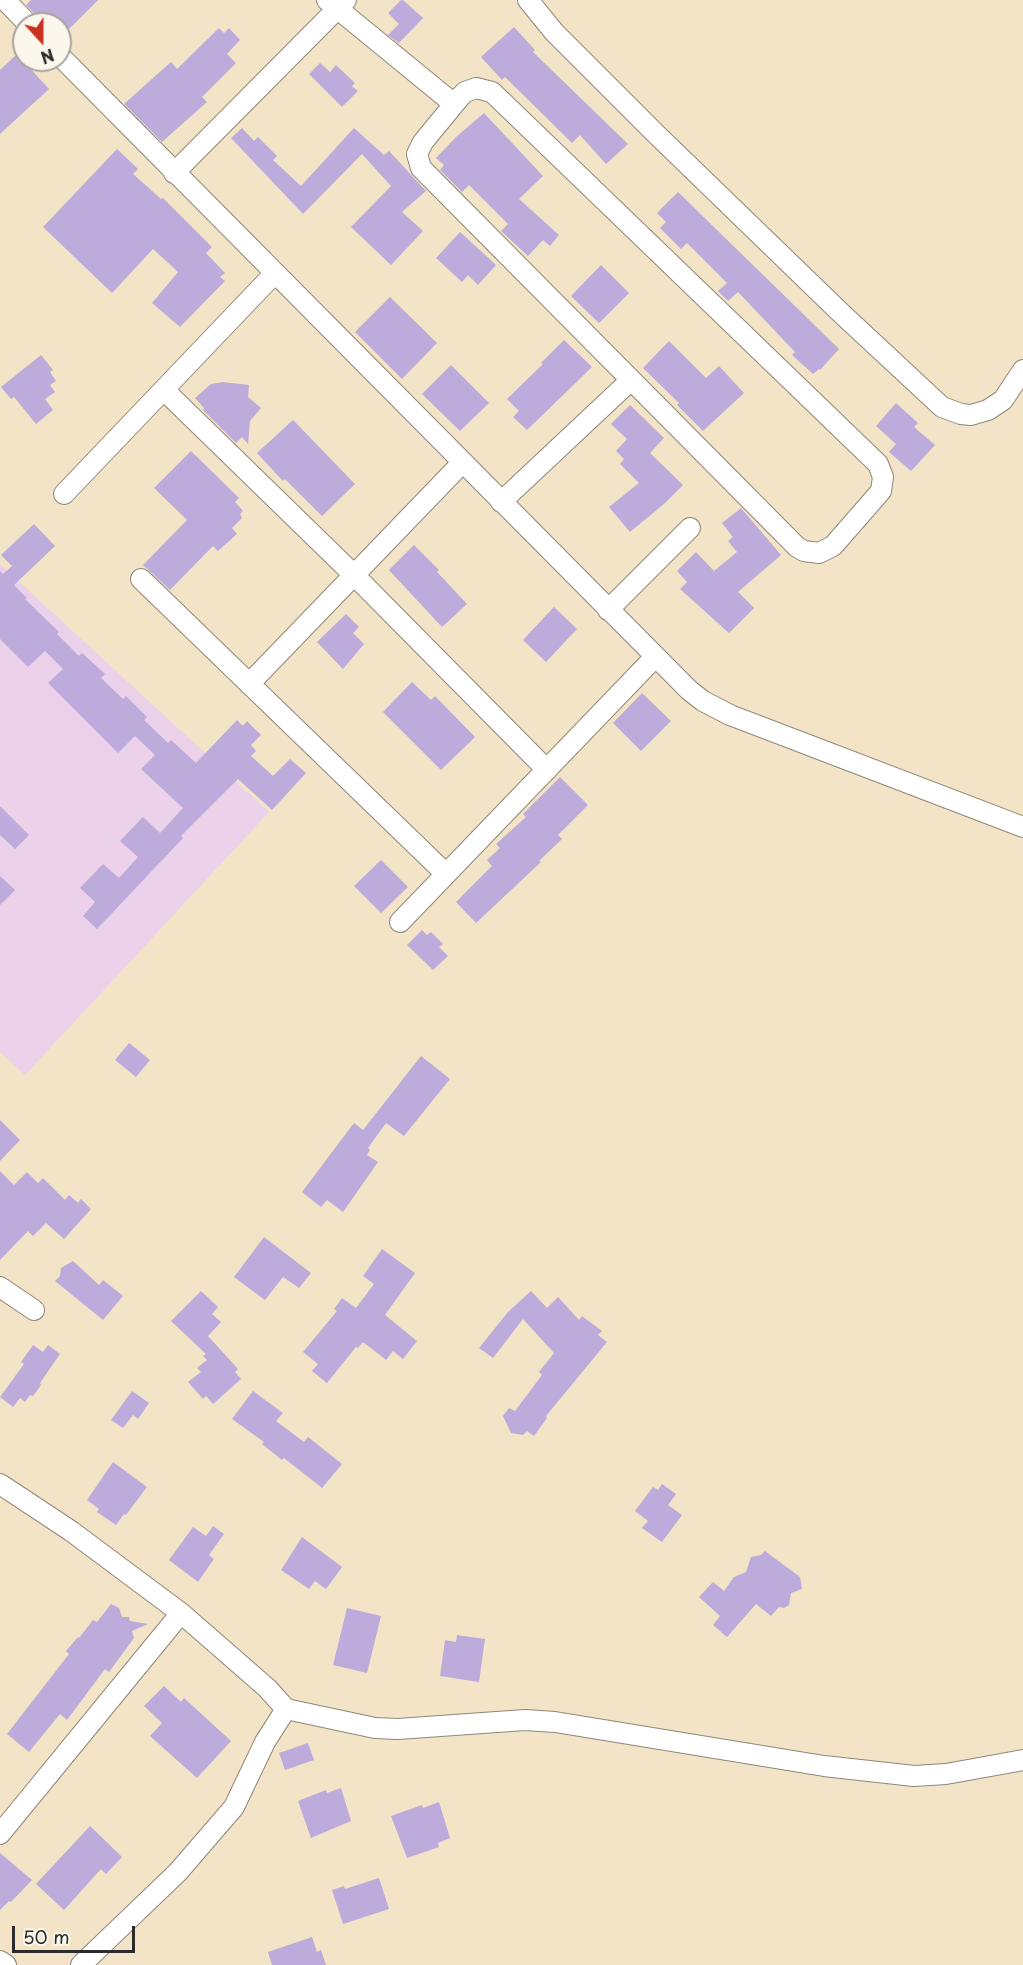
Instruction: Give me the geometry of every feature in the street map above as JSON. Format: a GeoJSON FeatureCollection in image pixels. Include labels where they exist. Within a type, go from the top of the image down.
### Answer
{"type":"FeatureCollection","features":[{"type":"Feature","properties":{"kind":"street"},"geometry":{"type":"LineString","coordinates":[[5,0],[16,12]]}},
{"type":"Feature","properties":{"kind":"street"},"geometry":{"type":"LineString","coordinates":[[528,0],[554,32],[656,134],[942,407],[971,415],[988,410],[1003,400],[1023,370]]}},
{"type":"Feature","properties":{"kind":"street"},"geometry":{"type":"LineString","coordinates":[[174,172],[337,3],[454,104]]}},
{"type":"Feature","properties":{"kind":"street"},"geometry":{"type":"LineString","coordinates":[[72,68],[689,690],[703,701],[730,714],[1023,827]]}},
{"type":"Feature","properties":{"kind":"street"},"geometry":{"type":"LineString","coordinates":[[482,88],[492,92],[873,459],[883,477],[881,491],[833,546],[819,553],[804,551],[789,539],[421,168],[418,161],[419,148],[454,104],[470,89],[482,88]]}},
{"type":"Feature","properties":{"kind":"street"},"geometry":{"type":"LineString","coordinates":[[64,494],[274,274]]}},
{"type":"Feature","properties":{"kind":"street"},"geometry":{"type":"LineString","coordinates":[[501,502],[631,380]]}},
{"type":"Feature","properties":{"kind":"street"},"geometry":{"type":"LineString","coordinates":[[164,390],[354,575],[547,770]]}},
{"type":"Feature","properties":{"kind":"street"},"geometry":{"type":"LineString","coordinates":[[249,684],[462,463]]}},
{"type":"Feature","properties":{"kind":"street"},"geometry":{"type":"LineString","coordinates":[[608,610],[690,528]]}},
{"type":"Feature","properties":{"kind":"street"},"geometry":{"type":"LineString","coordinates":[[141,579],[446,874]]}},
{"type":"Feature","properties":{"kind":"street"},"geometry":{"type":"LineString","coordinates":[[400,922],[655,657]]}},
{"type":"Feature","properties":{"kind":"street"},"geometry":{"type":"LineString","coordinates":[[0,1287],[34,1310]]}},
{"type":"Feature","properties":{"kind":"street"},"geometry":{"type":"LineString","coordinates":[[0,1484],[71,1531],[181,1613],[267,1688],[286,1709],[375,1728],[398,1729],[525,1720],[555,1722],[813,1765],[914,1776],[946,1774],[1023,1760]]}},
{"type":"Feature","properties":{"kind":"street"},"geometry":{"type":"LineString","coordinates":[[0,1834],[181,1613]]}},
{"type":"Feature","properties":{"kind":"street"},"geometry":{"type":"LineString","coordinates":[[81,1965],[178,1872],[234,1807],[265,1742],[286,1709]]}},
{"type":"Feature","properties":{"kind":"street"},"geometry":{"type":"LineString","coordinates":[[0,1961],[6,1965]]}},
{"type":"Feature","properties":{"kind":"shaded area"},"geometry":{"type":"Polygon","coordinates":[[[0,564],[269,812],[25,1075],[0,1052],[0,564]]]}},
{"type":"Feature","properties":{"kind":"building"},"geometry":{"type":"Polygon","coordinates":[[[31,0],[98,0],[72,26],[72,12],[33,12],[26,5],[31,0]]]}},
{"type":"Feature","properties":{"kind":"building"},"geometry":{"type":"Polygon","coordinates":[[[401,0],[423,18],[399,43],[388,35],[399,24],[388,13],[401,0]]]}},
{"type":"Feature","properties":{"kind":"building"},"geometry":{"type":"Polygon","coordinates":[[[514,27],[535,50],[533,52],[628,144],[606,164],[580,135],[572,143],[505,77],[502,80],[481,57],[514,27]]]}},
{"type":"Feature","properties":{"kind":"building"},"geometry":{"type":"Polygon","coordinates":[[[219,28],[224,33],[229,28],[240,40],[227,54],[236,63],[202,97],[207,102],[162,142],[124,104],[171,62],[177,69],[219,28]]]}},
{"type":"Feature","properties":{"kind":"building"},"geometry":{"type":"Polygon","coordinates":[[[12,59],[12,72],[33,72],[49,89],[0,134],[0,70],[12,59]]]}},
{"type":"Feature","properties":{"kind":"building"},"geometry":{"type":"Polygon","coordinates":[[[320,63],[330,72],[336,65],[355,83],[352,86],[358,91],[342,107],[309,74],[320,63]]]}},
{"type":"Feature","properties":{"kind":"building"},"geometry":{"type":"Polygon","coordinates":[[[484,113],[543,176],[519,199],[559,235],[550,246],[543,240],[528,256],[501,231],[508,224],[469,185],[462,192],[440,170],[444,165],[436,158],[484,113]]]}},
{"type":"Feature","properties":{"kind":"building"},"geometry":{"type":"Polygon","coordinates":[[[242,128],[254,141],[258,137],[277,156],[273,160],[301,186],[354,128],[384,155],[389,151],[426,191],[402,212],[423,231],[391,265],[351,227],[391,186],[362,154],[303,214],[231,138],[242,128]]]}},
{"type":"Feature","properties":{"kind":"building"},"geometry":{"type":"Polygon","coordinates":[[[117,149],[138,169],[133,174],[161,199],[163,198],[212,247],[206,253],[225,273],[220,277],[225,281],[180,327],[152,303],[178,272],[153,249],[112,293],[43,227],[117,149]]]}},
{"type":"Feature","properties":{"kind":"building"},"geometry":{"type":"Polygon","coordinates":[[[678,192],[839,349],[820,370],[813,374],[792,355],[795,352],[738,292],[728,301],[718,291],[727,283],[687,243],[681,249],[660,228],[666,222],[657,213],[678,192]]]}},
{"type":"Feature","properties":{"kind":"building"},"geometry":{"type":"Polygon","coordinates":[[[460,232],[496,265],[478,285],[468,275],[462,282],[436,258],[460,232]]]}},
{"type":"Feature","properties":{"kind":"building"},"geometry":{"type":"Polygon","coordinates":[[[601,265],[629,293],[599,323],[571,296],[601,265]]]}},
{"type":"Feature","properties":{"kind":"building"},"geometry":{"type":"Polygon","coordinates":[[[390,297],[437,343],[402,379],[355,332],[390,297]]]}},
{"type":"Feature","properties":{"kind":"building"},"geometry":{"type":"Polygon","coordinates":[[[564,340],[592,367],[527,430],[513,417],[519,411],[507,399],[564,340]]]}},
{"type":"Feature","properties":{"kind":"building"},"geometry":{"type":"Polygon","coordinates":[[[669,341],[706,378],[719,366],[744,393],[703,431],[677,405],[679,403],[643,368],[669,341]]]}},
{"type":"Feature","properties":{"kind":"building"},"geometry":{"type":"Polygon","coordinates":[[[41,355],[53,370],[50,372],[56,381],[50,385],[55,392],[45,399],[53,410],[36,424],[14,397],[11,399],[1,387],[41,355]]]}},
{"type":"Feature","properties":{"kind":"building"},"geometry":{"type":"Polygon","coordinates":[[[451,365],[489,403],[460,431],[422,394],[451,365]]]}},
{"type":"Feature","properties":{"kind":"building"},"geometry":{"type":"Polygon","coordinates":[[[223,382],[249,385],[248,397],[261,408],[250,421],[248,444],[242,437],[236,443],[203,410],[204,408],[195,398],[211,384],[223,382]]]}},
{"type":"Feature","properties":{"kind":"building"},"geometry":{"type":"Polygon","coordinates":[[[896,403],[918,423],[914,427],[935,445],[911,471],[889,452],[896,444],[876,426],[896,403]]]}},
{"type":"Feature","properties":{"kind":"building"},"geometry":{"type":"Polygon","coordinates":[[[630,405],[664,438],[650,453],[683,485],[630,532],[609,507],[639,483],[620,464],[624,459],[616,451],[627,439],[611,424],[630,405]]]}},
{"type":"Feature","properties":{"kind":"building"},"geometry":{"type":"Polygon","coordinates":[[[293,420],[355,484],[322,516],[285,479],[283,481],[257,453],[293,420]]]}},
{"type":"Feature","properties":{"kind":"building"},"geometry":{"type":"Polygon","coordinates":[[[191,451],[239,498],[235,502],[243,511],[240,514],[242,518],[232,528],[237,534],[218,551],[213,546],[170,590],[143,565],[187,520],[154,488],[191,451]]]}},
{"type":"Feature","properties":{"kind":"building"},"geometry":{"type":"Polygon","coordinates":[[[741,508],[781,555],[738,592],[754,608],[729,633],[680,589],[687,582],[677,571],[696,552],[714,571],[737,552],[728,541],[733,537],[722,523],[741,508]]]}},
{"type":"Feature","properties":{"kind":"building"},"geometry":{"type":"Polygon","coordinates":[[[34,524],[55,546],[14,585],[59,632],[57,634],[79,656],[82,653],[105,674],[101,678],[123,699],[126,696],[147,717],[144,720],[168,743],[171,740],[196,763],[237,720],[243,726],[247,721],[261,735],[251,745],[256,751],[251,756],[273,776],[290,759],[306,773],[272,810],[238,779],[181,836],[183,838],[97,929],[83,916],[95,902],[80,888],[103,864],[119,878],[138,857],[120,841],[143,817],[160,833],[183,808],[141,769],[155,755],[135,736],[118,753],[48,683],[63,669],[45,651],[28,667],[0,639],[0,571],[3,574],[12,566],[1,555],[34,524]]]}},
{"type":"Feature","properties":{"kind":"building"},"geometry":{"type":"Polygon","coordinates":[[[414,545],[439,570],[437,572],[467,604],[442,627],[389,570],[414,545]]]}},
{"type":"Feature","properties":{"kind":"building"},"geometry":{"type":"Polygon","coordinates":[[[554,607],[577,629],[546,662],[523,640],[554,607]]]}},
{"type":"Feature","properties":{"kind":"building"},"geometry":{"type":"Polygon","coordinates":[[[346,614],[359,627],[353,633],[364,644],[343,669],[317,642],[346,614]]]}},
{"type":"Feature","properties":{"kind":"building"},"geometry":{"type":"Polygon","coordinates":[[[412,682],[431,700],[435,696],[475,737],[441,770],[383,712],[412,682]]]}},
{"type":"Feature","properties":{"kind":"building"},"geometry":{"type":"Polygon","coordinates":[[[642,693],[671,721],[641,751],[613,723],[642,693]]]}},
{"type":"Feature","properties":{"kind":"building"},"geometry":{"type":"Polygon","coordinates":[[[560,777],[588,805],[558,835],[562,839],[539,861],[541,862],[476,923],[456,902],[492,866],[487,860],[500,848],[496,844],[526,817],[523,814],[560,777]]]}},
{"type":"Feature","properties":{"kind":"building"},"geometry":{"type":"Polygon","coordinates":[[[0,806],[29,835],[15,849],[0,835],[0,806]]]}},
{"type":"Feature","properties":{"kind":"building"},"geometry":{"type":"Polygon","coordinates":[[[381,860],[408,887],[381,913],[354,886],[381,860]]]}},
{"type":"Feature","properties":{"kind":"building"},"geometry":{"type":"Polygon","coordinates":[[[0,876],[15,890],[0,905],[0,876]]]}},
{"type":"Feature","properties":{"kind":"building"},"geometry":{"type":"Polygon","coordinates":[[[422,930],[427,935],[431,932],[443,944],[439,947],[448,956],[433,970],[407,945],[422,930]]]}},
{"type":"Feature","properties":{"kind":"building"},"geometry":{"type":"Polygon","coordinates":[[[129,1043],[150,1060],[136,1077],[115,1060],[129,1043]]]}},
{"type":"Feature","properties":{"kind":"building"},"geometry":{"type":"Polygon","coordinates":[[[421,1056],[450,1079],[404,1136],[386,1123],[368,1148],[370,1150],[367,1155],[378,1162],[343,1212],[327,1200],[321,1207],[302,1192],[354,1123],[363,1130],[421,1056]]]}},
{"type":"Feature","properties":{"kind":"building"},"geometry":{"type":"Polygon","coordinates":[[[0,1120],[20,1140],[0,1161],[0,1120]]]}},
{"type":"Feature","properties":{"kind":"building"},"geometry":{"type":"Polygon","coordinates":[[[0,1171],[14,1185],[27,1172],[38,1183],[43,1178],[65,1200],[69,1195],[78,1203],[81,1199],[91,1209],[64,1239],[46,1223],[33,1236],[28,1231],[0,1260],[0,1171]]]}},
{"type":"Feature","properties":{"kind":"building"},"geometry":{"type":"Polygon","coordinates":[[[264,1237],[311,1273],[299,1288],[283,1277],[265,1300],[234,1277],[264,1237]]]}},
{"type":"Feature","properties":{"kind":"building"},"geometry":{"type":"Polygon","coordinates":[[[382,1249],[415,1273],[385,1315],[417,1341],[403,1359],[393,1351],[386,1360],[363,1342],[358,1348],[356,1347],[327,1383],[312,1371],[318,1364],[303,1352],[337,1311],[334,1309],[342,1298],[356,1308],[374,1284],[363,1276],[382,1249]]]}},
{"type":"Feature","properties":{"kind":"building"},"geometry":{"type":"Polygon","coordinates":[[[73,1261],[99,1285],[103,1280],[123,1296],[103,1320],[55,1281],[60,1276],[61,1268],[73,1261]]]}},
{"type":"Feature","properties":{"kind":"building"},"geometry":{"type":"Polygon","coordinates":[[[201,1291],[218,1307],[212,1314],[221,1322],[208,1336],[238,1369],[235,1372],[241,1379],[213,1404],[206,1396],[203,1399],[188,1382],[201,1372],[197,1368],[207,1360],[203,1356],[206,1354],[171,1321],[201,1291]]]}},
{"type":"Feature","properties":{"kind":"building"},"geometry":{"type":"Polygon","coordinates":[[[531,1291],[547,1308],[558,1297],[579,1320],[582,1316],[602,1331],[598,1335],[607,1342],[546,1416],[547,1418],[534,1436],[527,1431],[523,1435],[511,1433],[503,1416],[509,1408],[515,1411],[542,1375],[539,1372],[554,1353],[523,1319],[493,1358],[479,1348],[508,1312],[531,1291]]]}},
{"type":"Feature","properties":{"kind":"building"},"geometry":{"type":"Polygon","coordinates":[[[33,1345],[43,1352],[48,1345],[60,1354],[33,1396],[30,1395],[25,1402],[20,1398],[13,1407],[0,1397],[24,1364],[21,1362],[33,1345]]]}},
{"type":"Feature","properties":{"kind":"building"},"geometry":{"type":"Polygon","coordinates":[[[132,1391],[149,1403],[138,1419],[133,1415],[123,1428],[111,1420],[132,1391]]]}},
{"type":"Feature","properties":{"kind":"building"},"geometry":{"type":"Polygon","coordinates":[[[253,1391],[283,1413],[276,1421],[304,1442],[308,1437],[342,1464],[322,1488],[284,1458],[282,1460],[262,1444],[264,1442],[232,1419],[253,1391]]]}},
{"type":"Feature","properties":{"kind":"building"},"geometry":{"type":"Polygon","coordinates":[[[113,1462],[147,1487],[116,1525],[97,1512],[99,1509],[87,1500],[113,1462]]]}},
{"type":"Feature","properties":{"kind":"building"},"geometry":{"type":"Polygon","coordinates":[[[662,1484],[676,1494],[668,1505],[682,1515],[662,1542],[642,1528],[648,1521],[635,1511],[653,1487],[658,1490],[662,1484]]]}},
{"type":"Feature","properties":{"kind":"building"},"geometry":{"type":"Polygon","coordinates":[[[213,1526],[224,1534],[209,1555],[214,1559],[198,1582],[169,1560],[193,1527],[206,1536],[213,1526]]]}},
{"type":"Feature","properties":{"kind":"building"},"geometry":{"type":"Polygon","coordinates":[[[302,1537],[342,1567],[326,1589],[315,1581],[309,1589],[281,1570],[302,1537]]]}},
{"type":"Feature","properties":{"kind":"building"},"geometry":{"type":"Polygon","coordinates":[[[765,1551],[800,1577],[802,1589],[791,1593],[789,1605],[784,1608],[779,1607],[771,1616],[756,1604],[727,1637],[713,1625],[720,1616],[699,1597],[713,1582],[724,1591],[734,1577],[746,1572],[751,1557],[761,1555],[765,1551]]]}},
{"type":"Feature","properties":{"kind":"building"},"geometry":{"type":"Polygon","coordinates":[[[111,1604],[119,1608],[122,1617],[129,1617],[130,1621],[148,1624],[132,1631],[134,1638],[109,1672],[105,1669],[67,1720],[60,1714],[29,1752],[7,1734],[69,1654],[66,1651],[93,1620],[97,1622],[111,1604]]]}},
{"type":"Feature","properties":{"kind":"building"},"geometry":{"type":"Polygon","coordinates":[[[347,1608],[381,1616],[367,1673],[333,1665],[347,1608]]]}},
{"type":"Feature","properties":{"kind":"building"},"geometry":{"type":"Polygon","coordinates":[[[457,1635],[485,1639],[479,1682],[440,1676],[445,1640],[456,1642],[457,1635]]]}},
{"type":"Feature","properties":{"kind":"building"},"geometry":{"type":"Polygon","coordinates":[[[164,1686],[181,1702],[184,1698],[231,1741],[197,1778],[150,1736],[162,1723],[144,1706],[164,1686]]]}},
{"type":"Feature","properties":{"kind":"building"},"geometry":{"type":"Polygon","coordinates":[[[308,1743],[314,1760],[285,1770],[279,1753],[308,1743]]]}},
{"type":"Feature","properties":{"kind":"building"},"geometry":{"type":"Polygon","coordinates":[[[341,1788],[351,1821],[311,1838],[298,1801],[326,1790],[327,1793],[341,1788]]]}},
{"type":"Feature","properties":{"kind":"building"},"geometry":{"type":"Polygon","coordinates":[[[439,1802],[450,1838],[438,1843],[439,1847],[407,1858],[391,1816],[422,1805],[423,1808],[439,1802]]]}},
{"type":"Feature","properties":{"kind":"building"},"geometry":{"type":"Polygon","coordinates":[[[90,1826],[122,1857],[106,1874],[101,1869],[64,1910],[36,1884],[90,1826]]]}},
{"type":"Feature","properties":{"kind":"building"},"geometry":{"type":"Polygon","coordinates":[[[0,1853],[32,1880],[0,1910],[0,1853]]]}},
{"type":"Feature","properties":{"kind":"building"},"geometry":{"type":"Polygon","coordinates":[[[379,1878],[389,1909],[343,1924],[332,1890],[344,1886],[345,1889],[379,1878]]]}},
{"type":"Feature","properties":{"kind":"building"},"geometry":{"type":"Polygon","coordinates":[[[312,1937],[317,1952],[321,1950],[326,1965],[272,1965],[268,1952],[312,1937]]]}}]}
